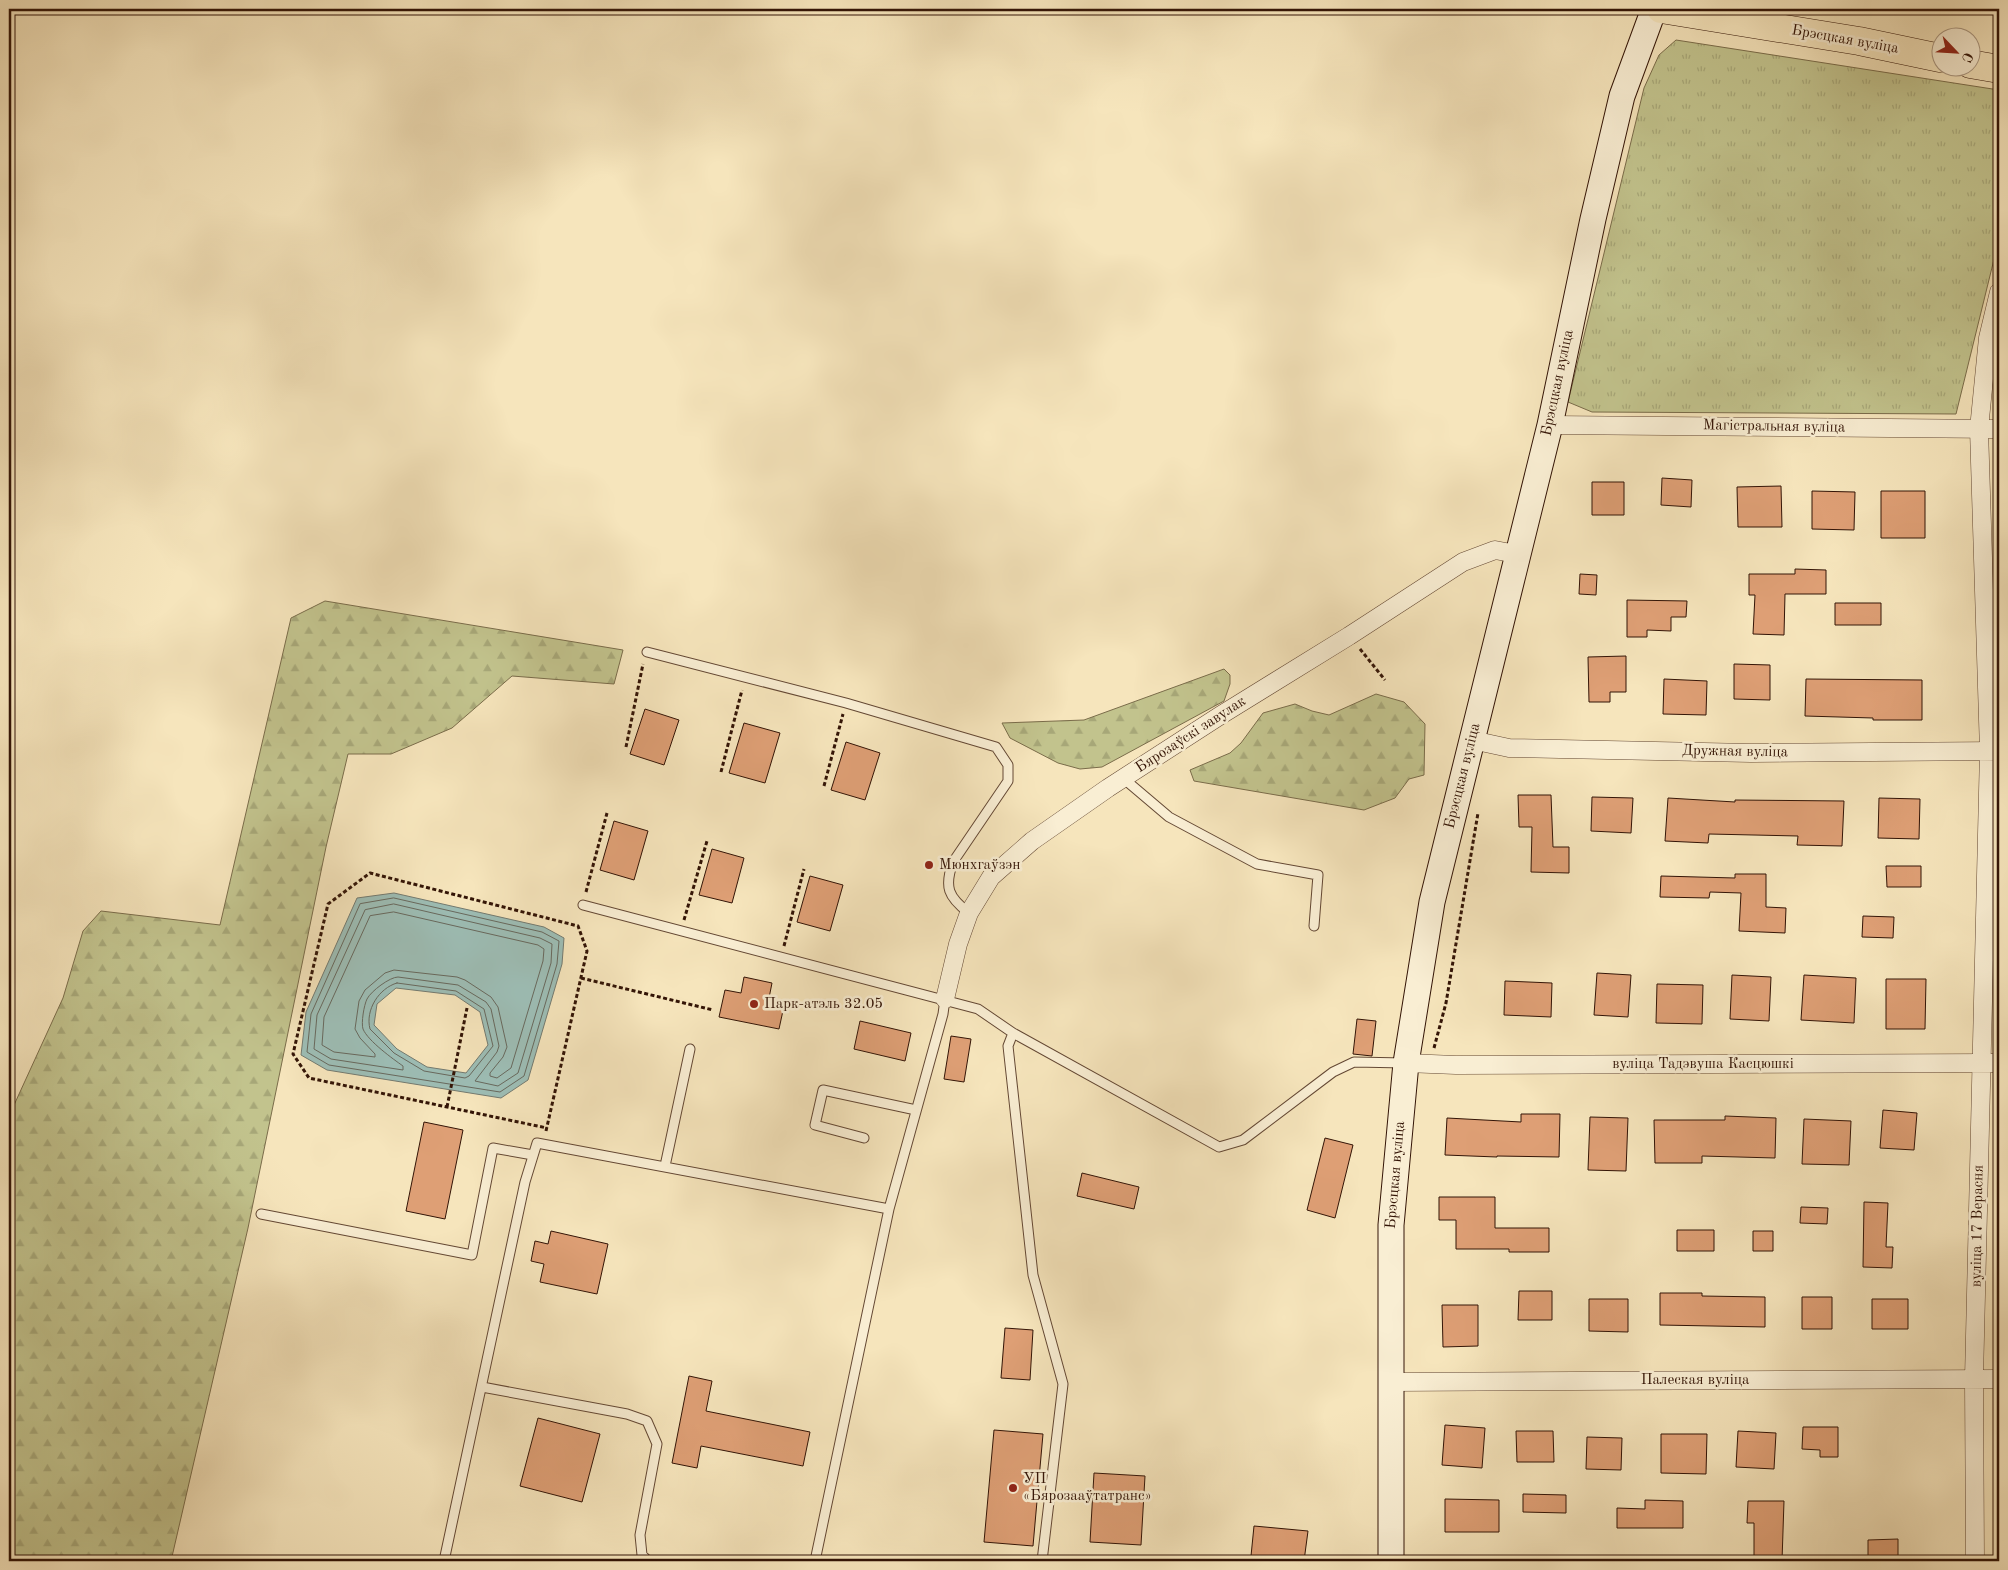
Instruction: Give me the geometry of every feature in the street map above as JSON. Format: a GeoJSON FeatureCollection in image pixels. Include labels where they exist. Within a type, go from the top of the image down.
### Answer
{"type":"FeatureCollection","features":[{"type":"Feature","properties":{"kind":"main road","name":"Брэсцкая вуліца"},"geometry":{"type":"LineString","coordinates":[[1661,9],[1859,41],[1930,56]]}},
{"type":"Feature","properties":{"kind":"main road"},"geometry":{"type":"LineString","coordinates":[[1980,66],[1999,69]]}},
{"type":"Feature","properties":{"kind":"street","name":"Брэсцкая вуліца"},"geometry":{"type":"LineString","coordinates":[[1391,1561],[1391,1225],[1418,1064],[1432,902],[1516,554],[1550,425],[1593,219],[1622,96],[1654,9]]}},
{"type":"Feature","properties":{"kind":"street","name":"вуліца 17 Верасня"},"geometry":{"type":"LineString","coordinates":[[1975,1561],[1974,1378],[1991,1063],[1994,751],[1979,429],[1988,338],[1999,292]]}},
{"type":"Feature","properties":{"kind":"street","name":"Магістральная вуліца"},"geometry":{"type":"LineString","coordinates":[[1550,425],[1999,429]]}},
{"type":"Feature","properties":{"kind":"street","name":"Бярозаўскі завулак"},"geometry":{"type":"LineString","coordinates":[[945,999],[958,944],[969,913],[991,876],[1032,841],[1221,715],[1349,636],[1463,562],[1495,550],[1516,554]]}},
{"type":"Feature","properties":{"kind":"street","name":"Дружная вуліца"},"geometry":{"type":"LineString","coordinates":[[1472,740],[1509,748],[1751,753],[1994,751]]}},
{"type":"Feature","properties":{"kind":"street","name":"вуліца Тадэвуша Касцюшкі"},"geometry":{"type":"LineString","coordinates":[[1418,1064],[1991,1063]]}},
{"type":"Feature","properties":{"kind":"street","name":"Палеская вуліца"},"geometry":{"type":"LineString","coordinates":[[1390,1382],[1999,1379]]}},
{"type":"Feature","properties":{"kind":"lane"},"geometry":{"type":"LineString","coordinates":[[648,652],[846,703],[996,747],[1008,764],[1008,781],[953,862],[949,874],[949,890],[954,902],[969,913]]}},
{"type":"Feature","properties":{"kind":"lane"},"geometry":{"type":"LineString","coordinates":[[1124,778],[1169,816],[1257,864],[1318,875],[1314,926]]}},
{"type":"Feature","properties":{"kind":"lane"},"geometry":{"type":"LineString","coordinates":[[583,905],[978,1009],[1013,1033],[1219,1147],[1243,1140],[1333,1072],[1354,1062],[1418,1064]]}},
{"type":"Feature","properties":{"kind":"lane"},"geometry":{"type":"LineString","coordinates":[[816,1561],[889,1210],[943,1014],[945,999]]}},
{"type":"Feature","properties":{"kind":"lane"},"geometry":{"type":"LineString","coordinates":[[1013,1033],[1008,1046],[1033,1275],[1063,1384],[1042,1561]]}},
{"type":"Feature","properties":{"kind":"lane"},"geometry":{"type":"LineString","coordinates":[[665,1166],[690,1049]]}},
{"type":"Feature","properties":{"kind":"lane"},"geometry":{"type":"LineString","coordinates":[[864,1138],[814,1126],[824,1090],[916,1110]]}},
{"type":"Feature","properties":{"kind":"lane"},"geometry":{"type":"LineString","coordinates":[[444,1561],[525,1182],[537,1143],[889,1210]]}},
{"type":"Feature","properties":{"kind":"lane"},"geometry":{"type":"LineString","coordinates":[[261,1214],[472,1256],[493,1148],[533,1155]]}},
{"type":"Feature","properties":{"kind":"lane"},"geometry":{"type":"LineString","coordinates":[[482,1387],[627,1414],[647,1421],[657,1444],[640,1535],[642,1555],[648,1561]]}},
{"type":"Feature","properties":{"kind":"path"},"geometry":{"type":"LineString","coordinates":[[1349,636],[1385,680]]}},
{"type":"Feature","properties":{"kind":"path"},"geometry":{"type":"LineString","coordinates":[[626,747],[642,670],[648,652]]}},
{"type":"Feature","properties":{"kind":"path"},"geometry":{"type":"LineString","coordinates":[[721,772],[745,676]]}},
{"type":"Feature","properties":{"kind":"path"},"geometry":{"type":"LineString","coordinates":[[824,786],[846,703]]}},
{"type":"Feature","properties":{"kind":"path"},"geometry":{"type":"LineString","coordinates":[[1418,1064],[1446,1003],[1478,811]]}},
{"type":"Feature","properties":{"kind":"path"},"geometry":{"type":"LineString","coordinates":[[583,905],[608,813]]}},
{"type":"Feature","properties":{"kind":"path"},"geometry":{"type":"LineString","coordinates":[[681,930],[707,841]]}},
{"type":"Feature","properties":{"kind":"path"},"geometry":{"type":"LineString","coordinates":[[781,957],[804,869]]}},
{"type":"Feature","properties":{"kind":"path"},"geometry":{"type":"LineString","coordinates":[[543,1144],[547,1128],[587,951],[578,926],[370,873],[328,904],[293,1054],[309,1078],[547,1128]]}},
{"type":"Feature","properties":{"kind":"path"},"geometry":{"type":"LineString","coordinates":[[581,978],[713,1010]]}},
{"type":"Feature","properties":{"kind":"path"},"geometry":{"type":"LineString","coordinates":[[447,1107],[467,1008]]}},
{"type":"Feature","properties":{"kind":"green space"},"geometry":{"type":"Polygon","coordinates":[[[1676,40],[1999,90],[1999,239],[1956,414],[1592,412],[1568,402],[1644,88],[1659,55],[1676,40]]]}},
{"type":"Feature","properties":{"kind":"green space"},"geometry":{"type":"Polygon","coordinates":[[[325,601],[623,650],[614,684],[512,676],[452,728],[391,754],[348,754],[326,847],[248,1228],[171,1561],[9,1561],[9,1116],[63,998],[83,931],[101,911],[220,925],[291,618],[325,601]]]}},
{"type":"Feature","properties":{"kind":"green space"},"geometry":{"type":"Polygon","coordinates":[[[1224,669],[1230,675],[1230,684],[1224,701],[1102,767],[1080,769],[1058,763],[1010,738],[1002,723],[1084,720],[1224,669]]]}},
{"type":"Feature","properties":{"kind":"green space"},"geometry":{"type":"Polygon","coordinates":[[[1376,694],[1404,702],[1425,724],[1424,775],[1409,779],[1395,798],[1364,810],[1194,781],[1190,770],[1230,753],[1241,743],[1263,713],[1295,704],[1329,715],[1376,694]]]}},
{"type":"Feature","properties":{"kind":"water"},"geometry":{"type":"Polygon","coordinates":[[[394,893],[544,927],[564,938],[562,964],[528,1080],[501,1098],[327,1070],[301,1055],[306,1012],[357,898],[394,893]],[[396,988],[377,1004],[374,1025],[397,1049],[427,1067],[466,1073],[488,1045],[480,1012],[455,995],[396,988]]]}},
{"type":"Feature","properties":{"kind":"building"},"geometry":{"type":"Polygon","coordinates":[[[1662,478],[1692,480],[1691,507],[1661,505],[1662,478]]]}},
{"type":"Feature","properties":{"kind":"building"},"geometry":{"type":"Polygon","coordinates":[[[1592,482],[1624,482],[1624,515],[1592,515],[1592,482]]]}},
{"type":"Feature","properties":{"kind":"building"},"geometry":{"type":"Polygon","coordinates":[[[1781,486],[1782,527],[1738,527],[1737,487],[1781,486]]]}},
{"type":"Feature","properties":{"kind":"building"},"geometry":{"type":"Polygon","coordinates":[[[1812,491],[1855,492],[1854,530],[1812,529],[1812,491]]]}},
{"type":"Feature","properties":{"kind":"building"},"geometry":{"type":"Polygon","coordinates":[[[1881,491],[1925,491],[1925,538],[1881,538],[1881,491]]]}},
{"type":"Feature","properties":{"kind":"building"},"geometry":{"type":"Polygon","coordinates":[[[1795,569],[1826,570],[1826,594],[1785,594],[1784,635],[1753,634],[1755,595],[1749,595],[1749,574],[1795,574],[1795,569]]]}},
{"type":"Feature","properties":{"kind":"building"},"geometry":{"type":"Polygon","coordinates":[[[1580,574],[1597,575],[1596,595],[1579,594],[1580,574]]]}},
{"type":"Feature","properties":{"kind":"building"},"geometry":{"type":"Polygon","coordinates":[[[1627,600],[1687,601],[1686,617],[1671,617],[1671,631],[1647,630],[1647,637],[1627,637],[1627,600]]]}},
{"type":"Feature","properties":{"kind":"building"},"geometry":{"type":"Polygon","coordinates":[[[1835,603],[1881,603],[1881,625],[1835,625],[1835,603]]]}},
{"type":"Feature","properties":{"kind":"building"},"geometry":{"type":"Polygon","coordinates":[[[1626,656],[1626,692],[1610,692],[1610,702],[1589,702],[1588,657],[1626,656]]]}},
{"type":"Feature","properties":{"kind":"building"},"geometry":{"type":"Polygon","coordinates":[[[1734,664],[1770,665],[1770,700],[1734,699],[1734,664]]]}},
{"type":"Feature","properties":{"kind":"building"},"geometry":{"type":"Polygon","coordinates":[[[1664,679],[1707,681],[1706,715],[1663,714],[1664,679]]]}},
{"type":"Feature","properties":{"kind":"building"},"geometry":{"type":"Polygon","coordinates":[[[1806,679],[1922,680],[1922,720],[1873,720],[1873,718],[1805,716],[1806,679]]]}},
{"type":"Feature","properties":{"kind":"building"},"geometry":{"type":"Polygon","coordinates":[[[645,709],[679,720],[664,765],[630,754],[645,709]]]}},
{"type":"Feature","properties":{"kind":"building"},"geometry":{"type":"Polygon","coordinates":[[[744,723],[780,733],[765,783],[729,773],[744,723]]]}},
{"type":"Feature","properties":{"kind":"building"},"geometry":{"type":"Polygon","coordinates":[[[846,742],[880,753],[865,800],[831,790],[846,742]]]}},
{"type":"Feature","properties":{"kind":"building"},"geometry":{"type":"Polygon","coordinates":[[[1518,795],[1551,795],[1553,847],[1569,847],[1569,873],[1531,872],[1532,827],[1519,827],[1518,795]]]}},
{"type":"Feature","properties":{"kind":"building"},"geometry":{"type":"Polygon","coordinates":[[[1592,797],[1633,798],[1631,833],[1591,831],[1592,797]]]}},
{"type":"Feature","properties":{"kind":"building"},"geometry":{"type":"Polygon","coordinates":[[[1668,798],[1735,802],[1735,800],[1844,801],[1842,846],[1797,845],[1798,836],[1709,834],[1708,843],[1665,841],[1668,798]]]}},
{"type":"Feature","properties":{"kind":"building"},"geometry":{"type":"Polygon","coordinates":[[[1879,798],[1920,799],[1919,839],[1878,838],[1879,798]]]}},
{"type":"Feature","properties":{"kind":"building"},"geometry":{"type":"Polygon","coordinates":[[[614,821],[648,831],[634,880],[600,870],[614,821]]]}},
{"type":"Feature","properties":{"kind":"building"},"geometry":{"type":"Polygon","coordinates":[[[712,849],[744,858],[732,903],[699,895],[712,849]]]}},
{"type":"Feature","properties":{"kind":"building"},"geometry":{"type":"Polygon","coordinates":[[[1886,866],[1921,866],[1921,887],[1887,887],[1886,866]]]}},
{"type":"Feature","properties":{"kind":"building"},"geometry":{"type":"Polygon","coordinates":[[[1735,874],[1766,874],[1766,907],[1786,908],[1785,933],[1739,931],[1741,893],[1710,892],[1709,898],[1660,897],[1661,876],[1735,878],[1735,874]]]}},
{"type":"Feature","properties":{"kind":"building"},"geometry":{"type":"Polygon","coordinates":[[[810,876],[843,885],[830,931],[797,922],[810,876]]]}},
{"type":"Feature","properties":{"kind":"building"},"geometry":{"type":"Polygon","coordinates":[[[1863,916],[1894,917],[1893,938],[1862,937],[1863,916]]]}},
{"type":"Feature","properties":{"kind":"building"},"geometry":{"type":"Polygon","coordinates":[[[1597,973],[1631,975],[1628,1017],[1594,1015],[1597,973]]]}},
{"type":"Feature","properties":{"kind":"building"},"geometry":{"type":"Polygon","coordinates":[[[1732,975],[1771,977],[1769,1021],[1730,1019],[1732,975]]]}},
{"type":"Feature","properties":{"kind":"building"},"geometry":{"type":"Polygon","coordinates":[[[1804,975],[1856,978],[1854,1023],[1801,1020],[1804,975]]]}},
{"type":"Feature","properties":{"kind":"building"},"geometry":{"type":"Polygon","coordinates":[[[744,977],[772,983],[768,1003],[784,1006],[779,1029],[719,1017],[725,990],[741,993],[744,977]]]}},
{"type":"Feature","properties":{"kind":"building"},"geometry":{"type":"Polygon","coordinates":[[[1886,979],[1926,979],[1925,1029],[1886,1029],[1886,979]]]}},
{"type":"Feature","properties":{"kind":"building"},"geometry":{"type":"Polygon","coordinates":[[[1505,981],[1552,983],[1551,1017],[1504,1015],[1505,981]]]}},
{"type":"Feature","properties":{"kind":"building"},"geometry":{"type":"Polygon","coordinates":[[[1657,984],[1703,985],[1702,1024],[1656,1023],[1657,984]]]}},
{"type":"Feature","properties":{"kind":"building"},"geometry":{"type":"Polygon","coordinates":[[[1357,1019],[1376,1021],[1372,1056],[1353,1054],[1357,1019]]]}},
{"type":"Feature","properties":{"kind":"building"},"geometry":{"type":"Polygon","coordinates":[[[860,1021],[911,1033],[905,1061],[854,1049],[860,1021]]]}},
{"type":"Feature","properties":{"kind":"building"},"geometry":{"type":"Polygon","coordinates":[[[951,1036],[971,1039],[964,1082],[944,1079],[951,1036]]]}},
{"type":"Feature","properties":{"kind":"building"},"geometry":{"type":"Polygon","coordinates":[[[1883,1110],[1917,1113],[1914,1150],[1880,1148],[1883,1110]]]}},
{"type":"Feature","properties":{"kind":"building"},"geometry":{"type":"Polygon","coordinates":[[[1521,1114],[1560,1114],[1559,1157],[1445,1155],[1447,1118],[1521,1122],[1521,1114]]]}},
{"type":"Feature","properties":{"kind":"building"},"geometry":{"type":"Polygon","coordinates":[[[1725,1116],[1776,1118],[1775,1158],[1702,1156],[1702,1163],[1655,1163],[1654,1120],[1725,1120],[1725,1116]]]}},
{"type":"Feature","properties":{"kind":"building"},"geometry":{"type":"Polygon","coordinates":[[[1590,1117],[1628,1118],[1626,1171],[1588,1170],[1590,1117]]]}},
{"type":"Feature","properties":{"kind":"building"},"geometry":{"type":"Polygon","coordinates":[[[1804,1119],[1851,1121],[1849,1165],[1802,1164],[1804,1119]]]}},
{"type":"Feature","properties":{"kind":"building"},"geometry":{"type":"Polygon","coordinates":[[[424,1122],[463,1130],[445,1219],[406,1211],[424,1122]]]}},
{"type":"Feature","properties":{"kind":"building"},"geometry":{"type":"Polygon","coordinates":[[[1325,1138],[1353,1145],[1335,1218],[1307,1210],[1325,1138]]]}},
{"type":"Feature","properties":{"kind":"building"},"geometry":{"type":"Polygon","coordinates":[[[1082,1173],[1139,1187],[1134,1209],[1077,1196],[1082,1173]]]}},
{"type":"Feature","properties":{"kind":"building"},"geometry":{"type":"Polygon","coordinates":[[[1439,1197],[1495,1197],[1495,1228],[1549,1228],[1549,1252],[1509,1252],[1509,1249],[1456,1249],[1456,1220],[1439,1220],[1439,1197]]]}},
{"type":"Feature","properties":{"kind":"building"},"geometry":{"type":"Polygon","coordinates":[[[1864,1202],[1888,1203],[1886,1247],[1893,1247],[1892,1268],[1863,1267],[1864,1202]]]}},
{"type":"Feature","properties":{"kind":"building"},"geometry":{"type":"Polygon","coordinates":[[[1801,1207],[1828,1208],[1827,1224],[1800,1223],[1801,1207]]]}},
{"type":"Feature","properties":{"kind":"building"},"geometry":{"type":"Polygon","coordinates":[[[1677,1230],[1714,1230],[1714,1251],[1677,1251],[1677,1230]]]}},
{"type":"Feature","properties":{"kind":"building"},"geometry":{"type":"Polygon","coordinates":[[[551,1231],[608,1244],[597,1294],[540,1282],[544,1264],[531,1261],[535,1241],[548,1244],[551,1231]]]}},
{"type":"Feature","properties":{"kind":"building"},"geometry":{"type":"Polygon","coordinates":[[[1753,1231],[1773,1231],[1773,1251],[1753,1251],[1753,1231]]]}},
{"type":"Feature","properties":{"kind":"building"},"geometry":{"type":"Polygon","coordinates":[[[1519,1291],[1552,1291],[1552,1320],[1518,1320],[1519,1291]]]}},
{"type":"Feature","properties":{"kind":"building"},"geometry":{"type":"Polygon","coordinates":[[[1660,1293],[1702,1293],[1702,1296],[1765,1297],[1765,1327],[1660,1325],[1660,1293]]]}},
{"type":"Feature","properties":{"kind":"building"},"geometry":{"type":"Polygon","coordinates":[[[1802,1297],[1832,1297],[1832,1329],[1802,1329],[1802,1297]]]}},
{"type":"Feature","properties":{"kind":"building"},"geometry":{"type":"Polygon","coordinates":[[[1589,1299],[1628,1299],[1628,1332],[1589,1331],[1589,1299]]]}},
{"type":"Feature","properties":{"kind":"building"},"geometry":{"type":"Polygon","coordinates":[[[1872,1299],[1908,1299],[1908,1329],[1872,1329],[1872,1299]]]}},
{"type":"Feature","properties":{"kind":"building"},"geometry":{"type":"Polygon","coordinates":[[[1442,1305],[1478,1305],[1478,1346],[1443,1347],[1442,1305]]]}},
{"type":"Feature","properties":{"kind":"building"},"geometry":{"type":"Polygon","coordinates":[[[1005,1328],[1033,1330],[1030,1380],[1001,1378],[1005,1328]]]}},
{"type":"Feature","properties":{"kind":"building"},"geometry":{"type":"Polygon","coordinates":[[[689,1376],[712,1381],[706,1411],[810,1432],[803,1466],[701,1446],[697,1468],[672,1463],[689,1376]]]}},
{"type":"Feature","properties":{"kind":"building"},"geometry":{"type":"Polygon","coordinates":[[[538,1418],[600,1434],[582,1502],[520,1486],[538,1418]]]}},
{"type":"Feature","properties":{"kind":"building"},"geometry":{"type":"Polygon","coordinates":[[[1445,1425],[1485,1428],[1482,1468],[1442,1465],[1445,1425]]]}},
{"type":"Feature","properties":{"kind":"building"},"geometry":{"type":"Polygon","coordinates":[[[1803,1427],[1838,1427],[1838,1457],[1820,1457],[1820,1450],[1802,1449],[1803,1427]]]}},
{"type":"Feature","properties":{"kind":"building","name":"УП «Бярозааўтатранс»"},"geometry":{"type":"Polygon","coordinates":[[[994,1430],[1043,1434],[1033,1546],[984,1542],[994,1430]]]}},
{"type":"Feature","properties":{"kind":"building"},"geometry":{"type":"Polygon","coordinates":[[[1516,1431],[1553,1431],[1554,1462],[1517,1462],[1516,1431]]]}},
{"type":"Feature","properties":{"kind":"building"},"geometry":{"type":"Polygon","coordinates":[[[1738,1431],[1776,1433],[1774,1469],[1736,1467],[1738,1431]]]}},
{"type":"Feature","properties":{"kind":"building"},"geometry":{"type":"Polygon","coordinates":[[[1661,1434],[1707,1434],[1706,1474],[1661,1473],[1661,1434]]]}},
{"type":"Feature","properties":{"kind":"building"},"geometry":{"type":"Polygon","coordinates":[[[1587,1437],[1622,1438],[1621,1470],[1586,1469],[1587,1437]]]}},
{"type":"Feature","properties":{"kind":"building"},"geometry":{"type":"Polygon","coordinates":[[[1094,1473],[1145,1476],[1141,1545],[1090,1542],[1094,1473]]]}},
{"type":"Feature","properties":{"kind":"building"},"geometry":{"type":"Polygon","coordinates":[[[1523,1494],[1566,1495],[1566,1513],[1523,1512],[1523,1494]]]}},
{"type":"Feature","properties":{"kind":"building"},"geometry":{"type":"Polygon","coordinates":[[[1445,1499],[1499,1500],[1499,1532],[1445,1532],[1445,1499]]]}},
{"type":"Feature","properties":{"kind":"building"},"geometry":{"type":"Polygon","coordinates":[[[1645,1500],[1683,1501],[1683,1528],[1617,1528],[1617,1508],[1645,1509],[1645,1500]]]}},
{"type":"Feature","properties":{"kind":"building"},"geometry":{"type":"Polygon","coordinates":[[[1748,1501],[1784,1501],[1782,1561],[1754,1561],[1754,1523],[1747,1523],[1748,1501]]]}},
{"type":"Feature","properties":{"kind":"building"},"geometry":{"type":"Polygon","coordinates":[[[1254,1526],[1308,1531],[1304,1561],[1251,1556],[1254,1526]]]}},
{"type":"Feature","properties":{"kind":"building"},"geometry":{"type":"Polygon","coordinates":[[[1898,1539],[1898,1557],[1868,1557],[1868,1540],[1898,1539]]]}},
{"type":"Feature","properties":{"kind":"place","name":"Мюнхгаўзэн"},"geometry":{"type":"Point","coordinates":[929,865]}},
{"type":"Feature","properties":{"kind":"place","name":"Парк-атэль 32.05"},"geometry":{"type":"Point","coordinates":[754,1004]}},
{"type":"Feature","properties":{"kind":"place","name":"УП «Бярозааўтатранс»"},"geometry":{"type":"Point","coordinates":[1013,1488]}}]}
